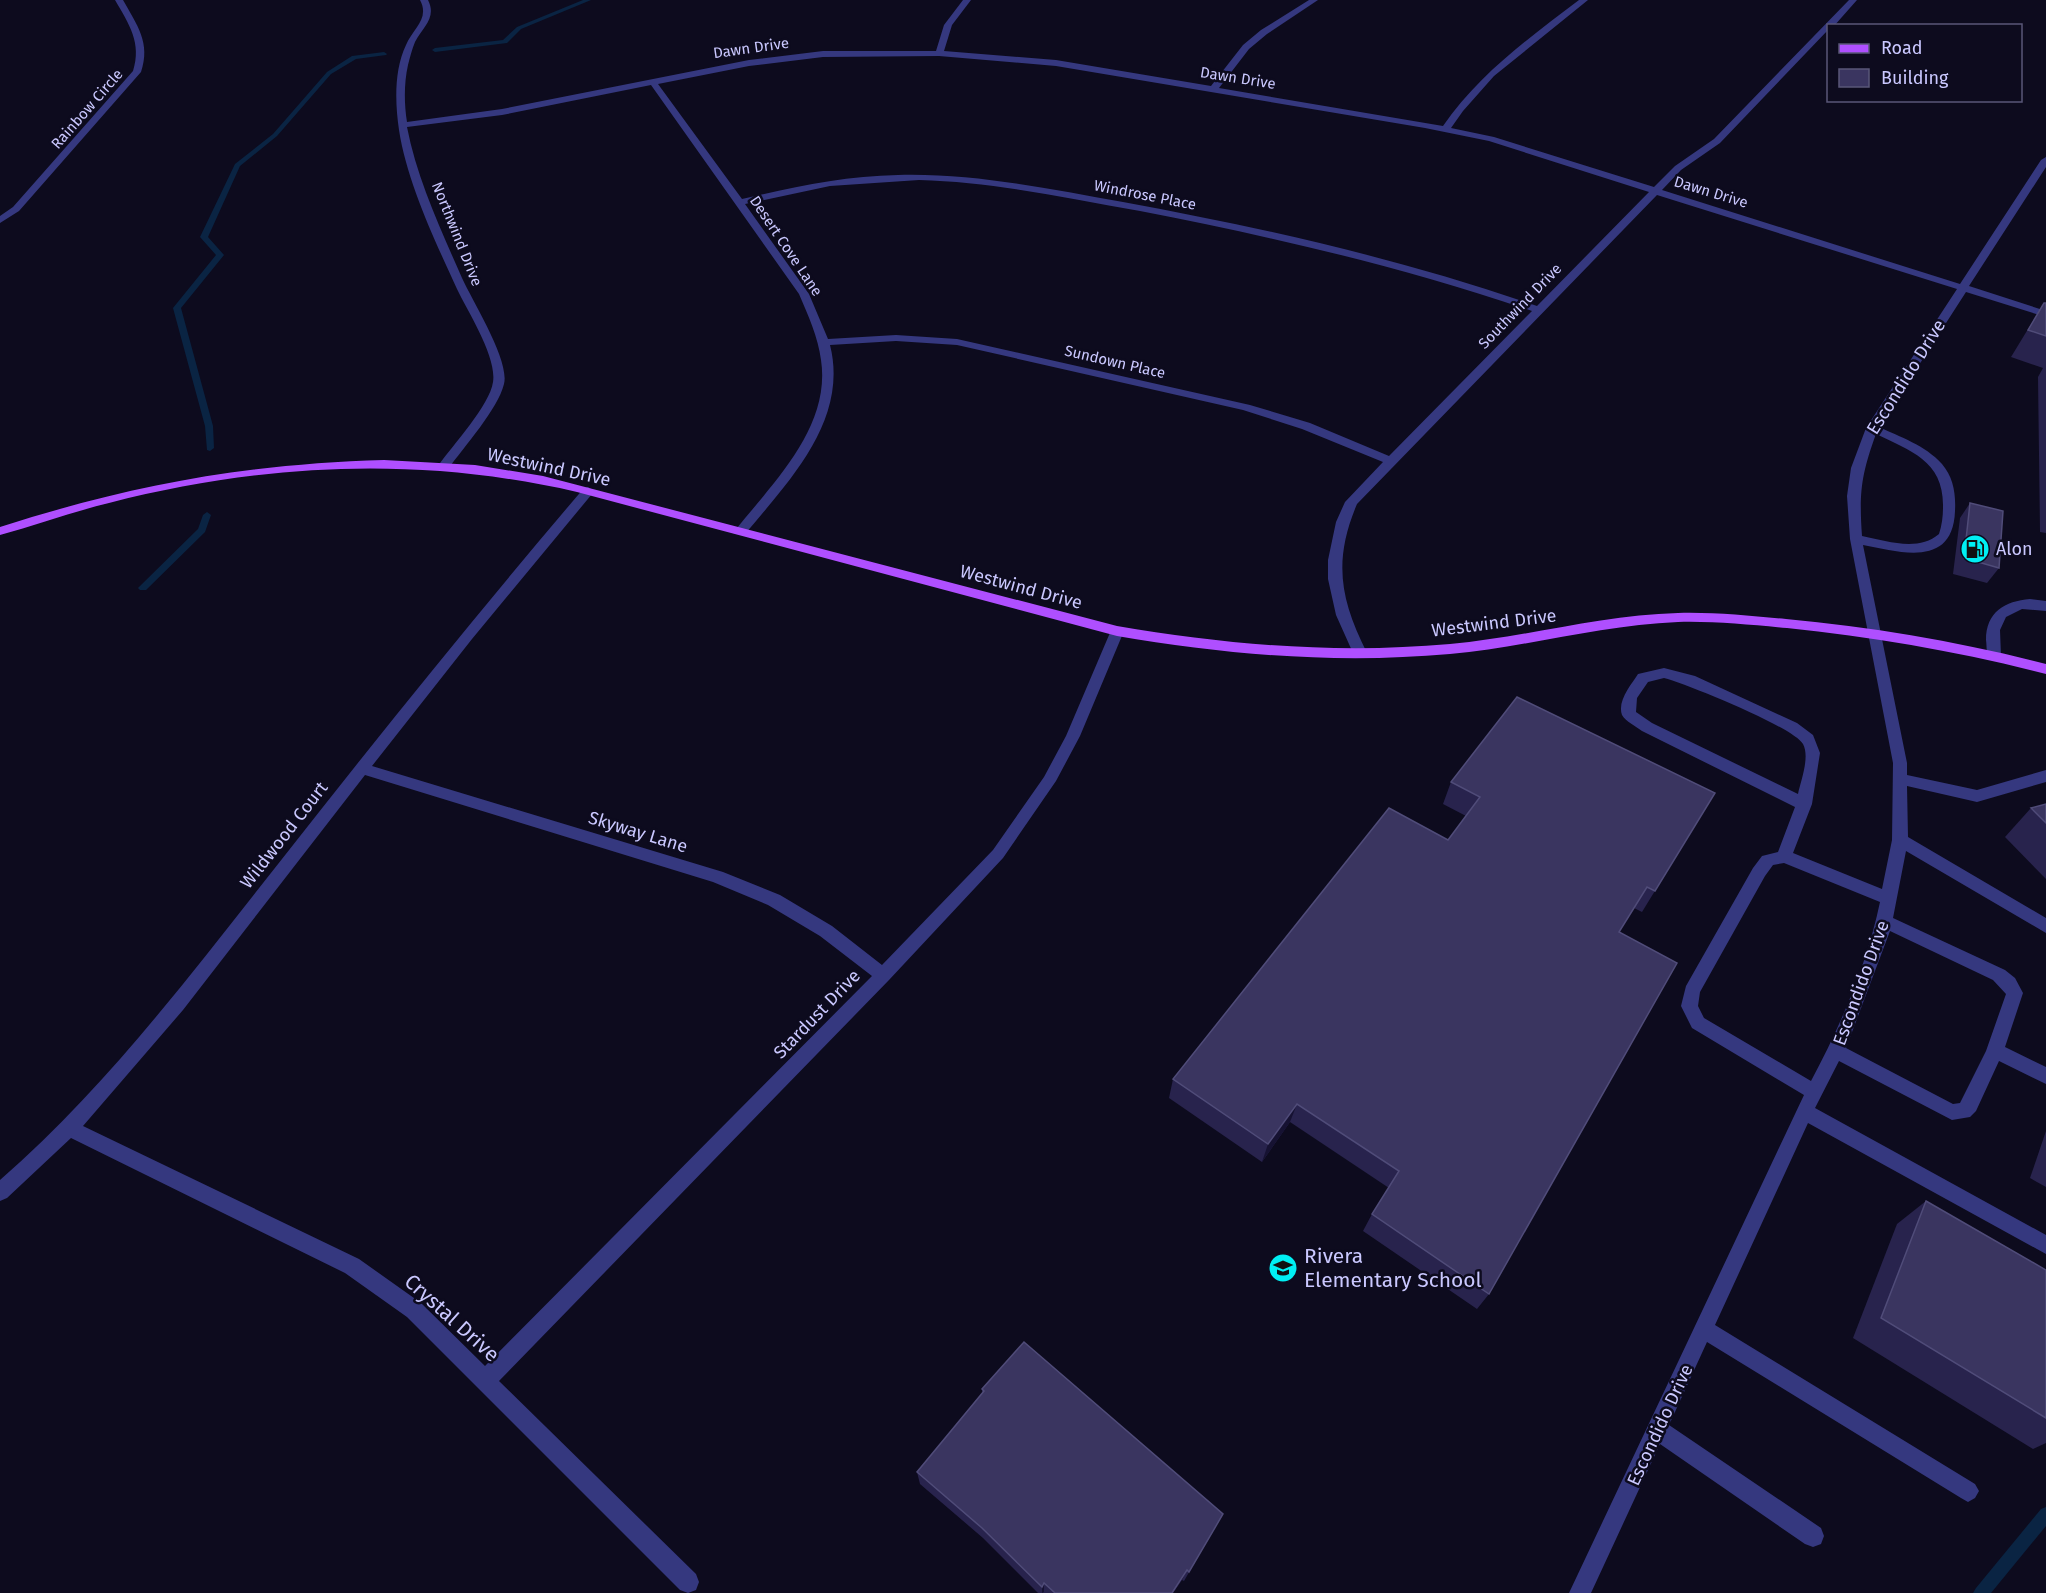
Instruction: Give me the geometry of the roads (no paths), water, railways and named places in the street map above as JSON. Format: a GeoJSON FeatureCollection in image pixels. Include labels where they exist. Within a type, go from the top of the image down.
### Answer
{"type":"FeatureCollection","features":[{"type":"Feature","properties":{"kind":"main road","name":"Westwind Drive"},"geometry":{"type":"LineString","coordinates":[[0,531],[81,505],[143,489],[255,470],[329,464],[444,466],[505,473],[588,491],[1117,631],[1237,650],[1360,653],[1450,649],[1521,640],[1592,627],[1670,618],[1821,626],[1873,633],[1994,656],[2046,669]]}},
{"type":"Feature","properties":{"kind":"street","name":"Rainbow Circle"},"geometry":{"type":"LineString","coordinates":[[0,220],[16,210],[137,72],[142,60],[142,41],[119,0]]}},
{"type":"Feature","properties":{"kind":"street","name":"Northwind Drive"},"geometry":{"type":"LineString","coordinates":[[424,0],[429,12],[410,44],[403,73],[401,99],[403,125],[418,177],[458,280],[496,364],[499,382],[493,395],[444,466]]}},
{"type":"Feature","properties":{"kind":"street"},"geometry":{"type":"LineString","coordinates":[[939,52],[948,25],[967,0]]}},
{"type":"Feature","properties":{"kind":"street"},"geometry":{"type":"LineString","coordinates":[[1214,89],[1246,47],[1264,32],[1314,0]]}},
{"type":"Feature","properties":{"kind":"street"},"geometry":{"type":"LineString","coordinates":[[1446,129],[1460,106],[1478,85],[1584,0]]}},
{"type":"Feature","properties":{"kind":"street","name":"Southwind Drive"},"geometry":{"type":"LineString","coordinates":[[1831,24],[1853,0]]}},
{"type":"Feature","properties":{"kind":"street","name":"Southwind Drive"},"geometry":{"type":"LineString","coordinates":[[1360,653],[1346,626],[1337,600],[1333,574],[1334,555],[1341,523],[1351,502],[1537,309],[1678,168],[1717,141],[1827,28]]}},
{"type":"Feature","properties":{"kind":"street","name":"Dawn Drive"},"geometry":{"type":"LineString","coordinates":[[403,125],[502,112],[704,70],[786,58],[878,52],[939,52],[1034,60],[1446,129],[1535,152],[2046,314]]}},
{"type":"Feature","properties":{"kind":"street","name":"Desert Cove Lane"},"geometry":{"type":"LineString","coordinates":[[653,82],[804,294],[818,322],[824,342],[829,370],[826,394],[813,434],[798,459],[741,531]]}},
{"type":"Feature","properties":{"kind":"street","name":"Escondido Drive"},"geometry":{"type":"LineString","coordinates":[[1580,1593],[1814,1092],[1836,1051],[1863,986],[1884,921],[1900,840],[1902,778],[1856,539],[1853,496],[1857,468],[1872,428],[2046,160]]}},
{"type":"Feature","properties":{"kind":"street","name":"Windrose Place"},"geometry":{"type":"LineString","coordinates":[[739,203],[809,187],[889,177],[962,178],[995,182],[1327,245],[1443,276],[1537,309]]}},
{"type":"Feature","properties":{"kind":"street","name":"Sundown Place"},"geometry":{"type":"LineString","coordinates":[[824,342],[896,338],[957,342],[1246,407],[1306,426],[1390,461]]}},
{"type":"Feature","properties":{"kind":"street"},"geometry":{"type":"LineString","coordinates":[[1856,539],[1908,548],[1929,546],[1943,538],[1948,530],[1948,490],[1945,477],[1939,467],[1918,452],[1872,428]]}},
{"type":"Feature","properties":{"kind":"street","name":"Wildwood Court"},"geometry":{"type":"LineString","coordinates":[[0,1192],[68,1128],[143,1049],[362,768],[526,563],[588,491]]}},
{"type":"Feature","properties":{"kind":"street"},"geometry":{"type":"LineString","coordinates":[[1994,656],[1994,626],[1999,614],[2022,604],[2046,606]]}},
{"type":"Feature","properties":{"kind":"street","name":"Stardust Drive"},"geometry":{"type":"LineString","coordinates":[[486,1380],[883,975],[998,854],[1049,781],[1073,736],[1117,631]]}},
{"type":"Feature","properties":{"kind":"street"},"geometry":{"type":"LineString","coordinates":[[1784,857],[1804,804],[1813,753],[1808,739],[1792,727],[1690,680],[1664,673],[1643,678],[1630,698],[1629,714],[1647,728],[1804,804]]}},
{"type":"Feature","properties":{"kind":"street","name":"Skyway Lane"},"geometry":{"type":"LineString","coordinates":[[362,768],[717,877],[774,900],[826,931],[883,975]]}},
{"type":"Feature","properties":{"kind":"street"},"geometry":{"type":"LineString","coordinates":[[1902,778],[1977,796],[2046,777]]}},
{"type":"Feature","properties":{"kind":"street"},"geometry":{"type":"LineString","coordinates":[[1900,840],[2046,926]]}},
{"type":"Feature","properties":{"kind":"street"},"geometry":{"type":"LineString","coordinates":[[1814,1092],[1698,1023],[1689,1006],[1692,992],[1759,872],[1768,860],[1784,857],[1802,862],[1888,899]]}},
{"type":"Feature","properties":{"kind":"street"},"geometry":{"type":"LineString","coordinates":[[1836,1051],[1952,1112],[1964,1111],[1970,1105],[1995,1051],[2015,993],[2009,983],[2000,975],[1884,921]]}},
{"type":"Feature","properties":{"kind":"street"},"geometry":{"type":"LineString","coordinates":[[1995,1051],[2046,1076]]}},
{"type":"Feature","properties":{"kind":"street"},"geometry":{"type":"LineString","coordinates":[[1805,1112],[2046,1245]]}},
{"type":"Feature","properties":{"kind":"street","name":"Crystal Drive"},"geometry":{"type":"LineString","coordinates":[[68,1128],[352,1266],[414,1310],[688,1582]]}},
{"type":"Feature","properties":{"kind":"street"},"geometry":{"type":"LineString","coordinates":[[1704,1329],[1968,1491]]}},
{"type":"Feature","properties":{"kind":"street"},"geometry":{"type":"LineString","coordinates":[[1658,1430],[1813,1536]]}},
{"type":"Feature","properties":{"kind":"waterway"},"geometry":{"type":"LineString","coordinates":[[435,50],[505,42],[519,28],[588,0]]}},
{"type":"Feature","properties":{"kind":"waterway"},"geometry":{"type":"LineString","coordinates":[[210,448],[209,426],[177,308],[220,255],[204,237],[237,165],[275,135],[329,73],[354,57],[384,54]]}},
{"type":"Feature","properties":{"kind":"waterway"},"geometry":{"type":"LineString","coordinates":[[143,588],[202,530],[207,515]]}},
{"type":"Feature","properties":{"kind":"waterway"},"geometry":{"type":"LineString","coordinates":[[1981,1593],[2046,1514]]}},
{"type":"Feature","properties":{"kind":"place","name":"Alon"},"geometry":{"type":"Point","coordinates":[1975,549]}},
{"type":"Feature","properties":{"kind":"place","name":"Rivera Elementary School"},"geometry":{"type":"Point","coordinates":[1283,1268]}}]}
